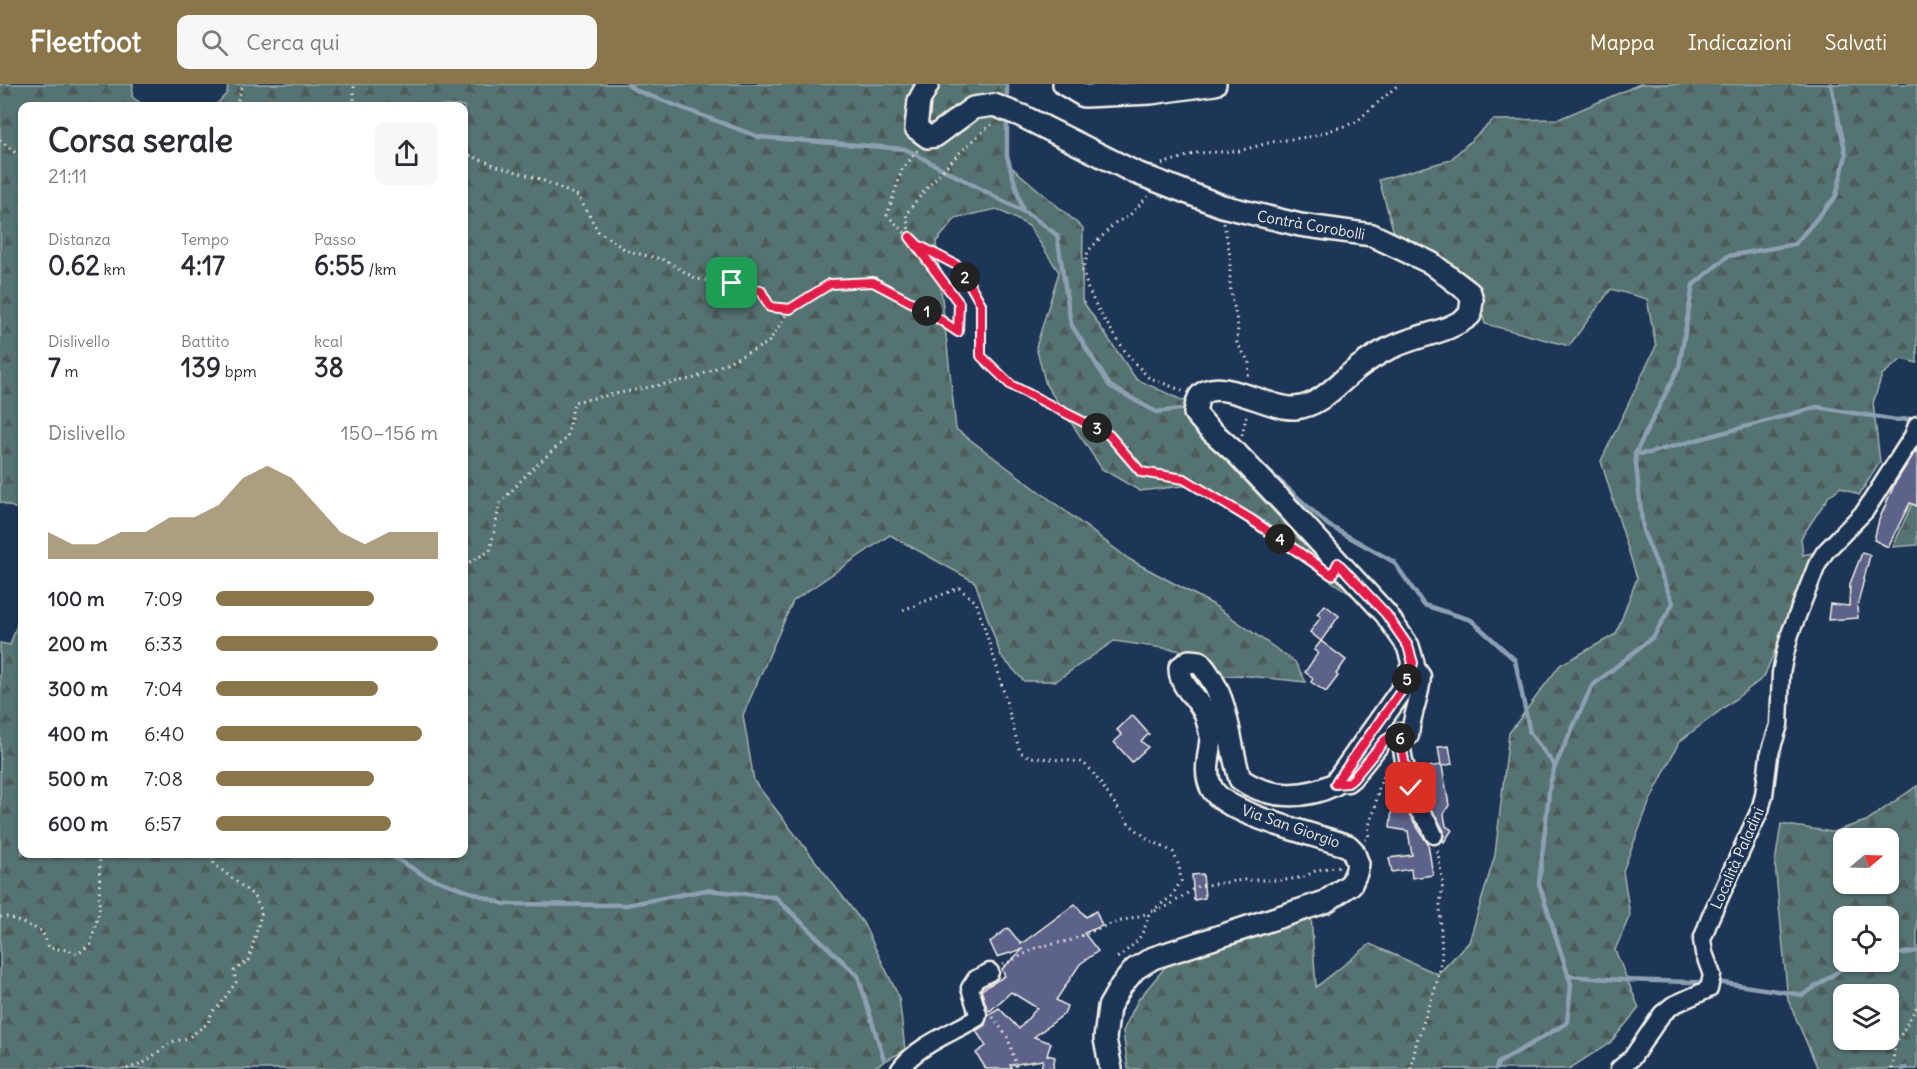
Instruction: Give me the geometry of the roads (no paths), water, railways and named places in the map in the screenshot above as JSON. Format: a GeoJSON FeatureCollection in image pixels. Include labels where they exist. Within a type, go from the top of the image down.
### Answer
{"type":"FeatureCollection","features":[{"type":"Feature","properties":{"kind":"street","name":"Contrà Corobolli"},"geometry":{"type":"LineString","coordinates":[[928,84],[919,101],[916,128],[928,137],[935,136],[973,108],[994,105],[1022,116],[1134,172],[1222,206],[1300,225],[1372,236],[1431,263],[1470,292],[1472,300],[1470,315],[1458,325],[1395,346],[1364,364],[1317,401],[1295,408],[1268,404],[1226,388],[1209,389],[1198,403],[1206,427],[1237,454],[1386,614],[1408,646],[1413,663]]}},
{"type":"Feature","properties":{"kind":"street"},"geometry":{"type":"LineString","coordinates":[[1064,84],[1084,96],[1151,93],[1215,84]]}},
{"type":"Feature","properties":{"kind":"street","name":"Località Paladini"},"geometry":{"type":"LineString","coordinates":[[1618,1069],[1632,1058],[1662,1014],[1673,1005],[1710,984],[1712,975],[1702,940],[1762,802],[1768,756],[1779,725],[1781,673],[1790,634],[1817,565],[1825,552],[1865,511],[1913,436],[1917,425]]}},
{"type":"Feature","properties":{"kind":"street","name":"Via San Giorgio"},"geometry":{"type":"LineString","coordinates":[[1111,1069],[1105,1040],[1109,1007],[1121,986],[1135,969],[1153,958],[1324,902],[1351,884],[1358,864],[1353,851],[1348,846],[1252,815],[1222,800],[1212,788],[1207,766],[1211,737],[1205,713],[1180,679],[1180,668],[1189,661],[1199,662],[1210,674],[1225,710],[1240,779],[1253,788],[1297,796],[1322,791],[1335,784]]}},
{"type":"Feature","properties":{"kind":"street"},"geometry":{"type":"LineString","coordinates":[[1335,784],[1406,684],[1413,663]]}},
{"type":"Feature","properties":{"kind":"street"},"geometry":{"type":"LineString","coordinates":[[1410,736],[1422,676],[1413,663]]}},
{"type":"Feature","properties":{"kind":"street"},"geometry":{"type":"LineString","coordinates":[[1335,784],[1348,783],[1353,779],[1385,740],[1399,732],[1404,761],[1418,810],[1434,835]]}},
{"type":"Feature","properties":{"kind":"street"},"geometry":{"type":"LineString","coordinates":[[900,1069],[905,1062],[929,1044],[977,1018],[978,1014],[970,988],[976,979],[990,972]]}},
{"type":"Feature","properties":{"kind":"waterway"},"geometry":{"type":"LineString","coordinates":[[628,84],[635,90],[759,137],[905,149],[1030,215],[1057,235],[1071,324],[1110,386],[1156,412],[1189,408]]}},
{"type":"Feature","properties":{"kind":"waterway"},"geometry":{"type":"LineString","coordinates":[[1007,84],[1007,102]]}},
{"type":"Feature","properties":{"kind":"waterway"},"geometry":{"type":"LineString","coordinates":[[1496,1069],[1498,1063],[1567,1023],[1571,984],[1539,884],[1550,783],[1555,766],[1592,686],[1654,636],[1673,603],[1643,531],[1635,454],[1679,367],[1693,285],[1728,256],[1795,244],[1836,196],[1846,155],[1831,84]]}},
{"type":"Feature","properties":{"kind":"waterway"},"geometry":{"type":"LineString","coordinates":[[1007,117],[1007,156],[1023,211]]}},
{"type":"Feature","properties":{"kind":"waterway"},"geometry":{"type":"LineString","coordinates":[[1635,454],[1649,453],[1817,407],[1896,420],[1917,418]]}},
{"type":"Feature","properties":{"kind":"waterway"},"geometry":{"type":"LineString","coordinates":[[1260,463],[1328,525],[1394,562],[1424,605],[1471,620],[1515,660],[1530,733],[1555,766]]}},
{"type":"Feature","properties":{"kind":"waterway"},"geometry":{"type":"LineString","coordinates":[[396,858],[425,876],[504,904],[626,905],[706,890],[775,897],[858,976],[884,1060]]}},
{"type":"Feature","properties":{"kind":"waterway"},"geometry":{"type":"LineString","coordinates":[[1899,954],[1917,951]]}},
{"type":"Feature","properties":{"kind":"waterway"},"geometry":{"type":"LineString","coordinates":[[1568,976],[1724,983],[1803,995],[1837,972]]}},
{"type":"Feature","properties":{"kind":"waterway"},"geometry":{"type":"LineString","coordinates":[[1902,1069],[1906,1068]]}}]}
